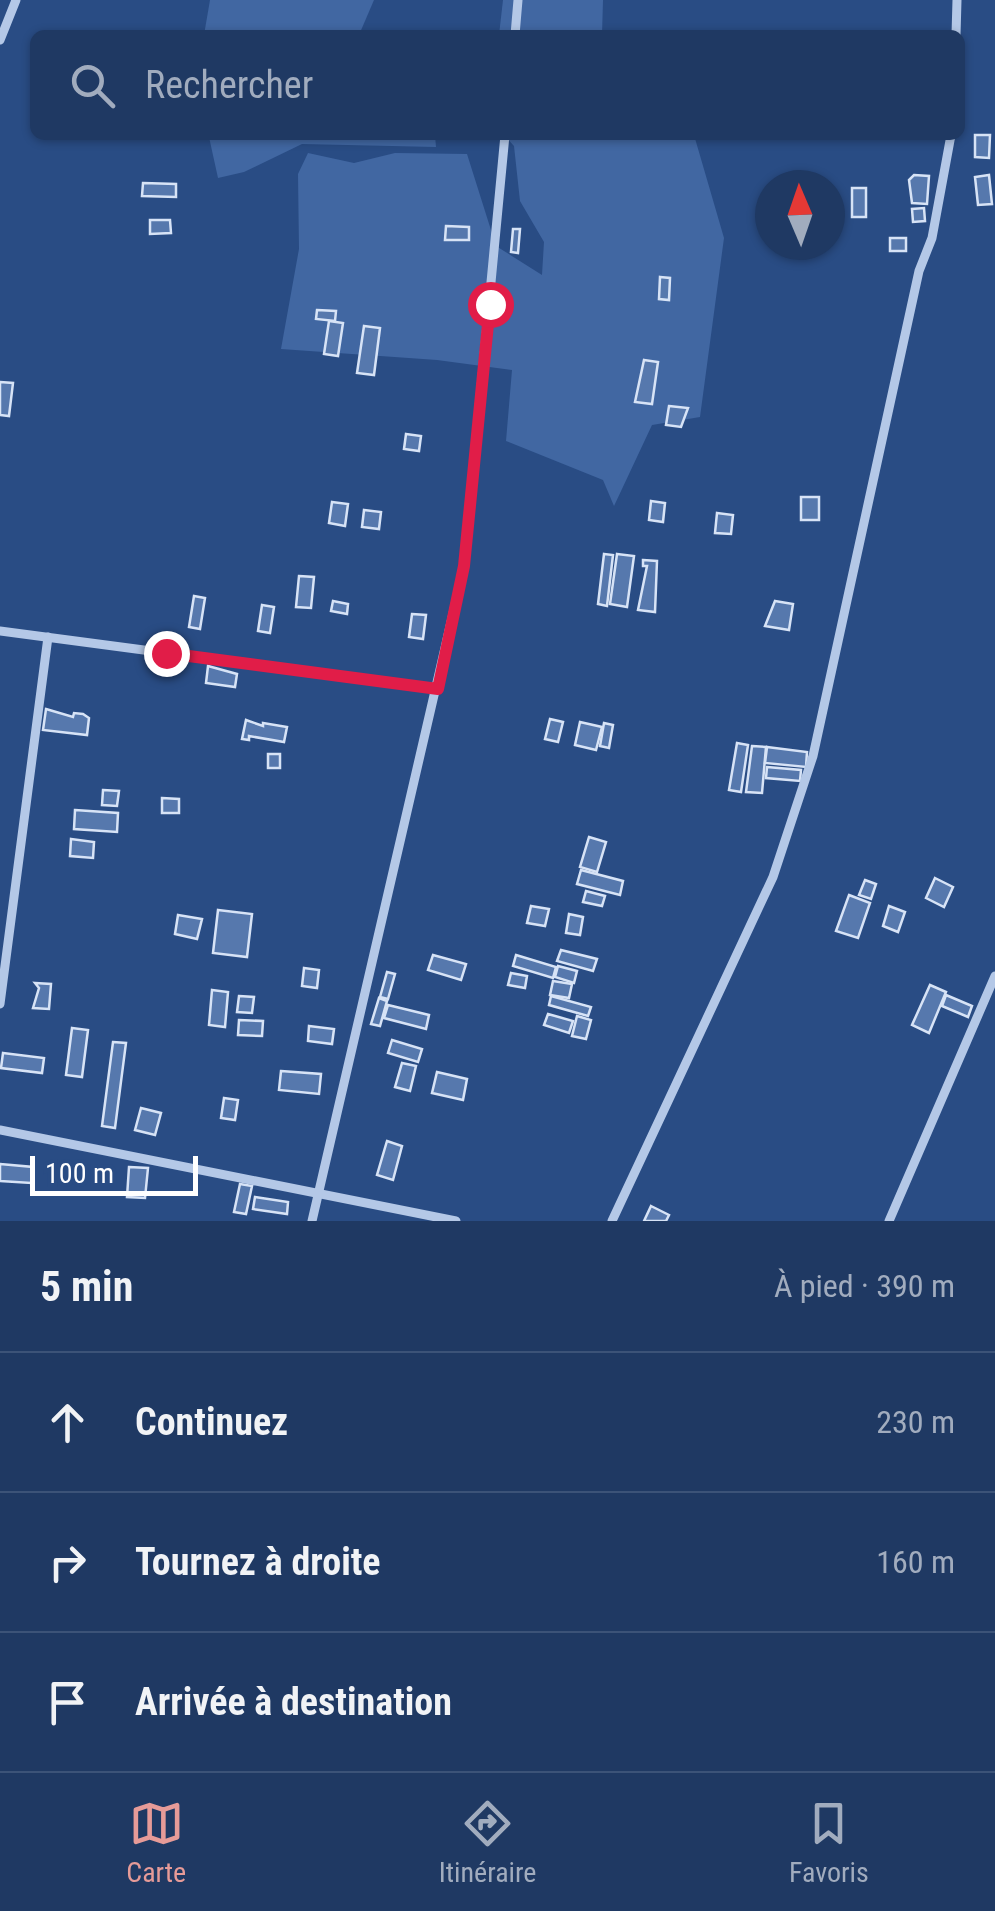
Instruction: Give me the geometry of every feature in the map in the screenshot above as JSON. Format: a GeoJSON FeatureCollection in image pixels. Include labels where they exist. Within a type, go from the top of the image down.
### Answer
{"type":"FeatureCollection","features":[{"type":"Feature","properties":{"kind":"street"},"geometry":{"type":"LineString","coordinates":[[0,40],[16,0]]}},
{"type":"Feature","properties":{"kind":"street"},"geometry":{"type":"LineString","coordinates":[[515,30],[518,0]]}},
{"type":"Feature","properties":{"kind":"street"},"geometry":{"type":"LineString","coordinates":[[956,30],[957,0]]}},
{"type":"Feature","properties":{"kind":"street"},"geometry":{"type":"LineString","coordinates":[[312,1221],[464,566],[505,140]]}},
{"type":"Feature","properties":{"kind":"street"},"geometry":{"type":"LineString","coordinates":[[612,1221],[773,877],[813,756],[842,609],[920,271],[932,238],[949,140]]}},
{"type":"Feature","properties":{"kind":"street"},"geometry":{"type":"LineString","coordinates":[[0,630],[438,689]]}},
{"type":"Feature","properties":{"kind":"street"},"geometry":{"type":"LineString","coordinates":[[0,1004],[48,637]]}},
{"type":"Feature","properties":{"kind":"street"},"geometry":{"type":"LineString","coordinates":[[890,1221],[995,976]]}},
{"type":"Feature","properties":{"kind":"street"},"geometry":{"type":"LineString","coordinates":[[0,1130],[456,1221]]}},
{"type":"Feature","properties":{"kind":"shaded area"},"geometry":{"type":"Polygon","coordinates":[[[210,0],[374,0],[361,30],[205,30],[210,0]]]}},
{"type":"Feature","properties":{"kind":"shaded area"},"geometry":{"type":"Polygon","coordinates":[[[503,0],[603,0],[602,30],[500,30],[503,0]]]}},
{"type":"Feature","properties":{"kind":"shaded area"},"geometry":{"type":"Polygon","coordinates":[[[210,140],[435,140],[436,147],[302,144],[244,172],[218,178],[210,140]]]}},
{"type":"Feature","properties":{"kind":"shaded area"},"geometry":{"type":"Polygon","coordinates":[[[509,140],[695,140],[724,238],[700,417],[652,425],[614,506],[603,480],[506,441],[512,370],[437,360],[281,349],[299,249],[298,174],[308,153],[354,163],[395,153],[467,154],[496,246],[542,275],[544,242],[520,201],[514,146],[509,140]]]}},
{"type":"Feature","properties":{"kind":"building"},"geometry":{"type":"Polygon","coordinates":[[[975,135],[990,135],[989,158],[975,157],[975,135]]]}},
{"type":"Feature","properties":{"kind":"building"},"geometry":{"type":"Polygon","coordinates":[[[914,175],[929,176],[927,204],[912,203],[909,180],[914,175]]]}},
{"type":"Feature","properties":{"kind":"building"},"geometry":{"type":"Polygon","coordinates":[[[989,175],[992,204],[978,205],[975,177],[989,175]]]}},
{"type":"Feature","properties":{"kind":"building"},"geometry":{"type":"Polygon","coordinates":[[[143,183],[176,184],[176,197],[142,196],[143,183]]]}},
{"type":"Feature","properties":{"kind":"building"},"geometry":{"type":"Polygon","coordinates":[[[852,188],[866,188],[866,217],[852,217],[852,188]]]}},
{"type":"Feature","properties":{"kind":"building"},"geometry":{"type":"Polygon","coordinates":[[[924,208],[925,221],[913,222],[912,209],[924,208]]]}},
{"type":"Feature","properties":{"kind":"building"},"geometry":{"type":"Polygon","coordinates":[[[150,220],[170,220],[171,233],[150,234],[150,220]]]}},
{"type":"Feature","properties":{"kind":"building"},"geometry":{"type":"Polygon","coordinates":[[[446,226],[469,227],[469,240],[445,240],[446,226]]]}},
{"type":"Feature","properties":{"kind":"building"},"geometry":{"type":"Polygon","coordinates":[[[513,229],[520,229],[518,253],[511,252],[513,229]]]}},
{"type":"Feature","properties":{"kind":"building"},"geometry":{"type":"Polygon","coordinates":[[[890,238],[906,238],[906,251],[890,251],[890,238]]]}},
{"type":"Feature","properties":{"kind":"building"},"geometry":{"type":"Polygon","coordinates":[[[660,277],[670,278],[669,300],[659,299],[660,277]]]}},
{"type":"Feature","properties":{"kind":"building"},"geometry":{"type":"Polygon","coordinates":[[[317,310],[336,311],[335,321],[316,319],[317,310]]]}},
{"type":"Feature","properties":{"kind":"building"},"geometry":{"type":"Polygon","coordinates":[[[329,321],[343,323],[338,356],[324,354],[329,321]]]}},
{"type":"Feature","properties":{"kind":"building"},"geometry":{"type":"Polygon","coordinates":[[[364,326],[380,328],[374,375],[357,373],[364,326]]]}},
{"type":"Feature","properties":{"kind":"building"},"geometry":{"type":"Polygon","coordinates":[[[644,360],[658,362],[652,404],[635,402],[644,360]]]}},
{"type":"Feature","properties":{"kind":"building"},"geometry":{"type":"Polygon","coordinates":[[[0,382],[13,383],[9,416],[0,415],[0,382]]]}},
{"type":"Feature","properties":{"kind":"building"},"geometry":{"type":"Polygon","coordinates":[[[669,406],[688,408],[681,427],[666,425],[669,406]]]}},
{"type":"Feature","properties":{"kind":"building"},"geometry":{"type":"Polygon","coordinates":[[[406,434],[421,436],[419,451],[404,449],[406,434]]]}},
{"type":"Feature","properties":{"kind":"building"},"geometry":{"type":"Polygon","coordinates":[[[801,497],[819,497],[819,520],[801,520],[801,497]]]}},
{"type":"Feature","properties":{"kind":"building"},"geometry":{"type":"Polygon","coordinates":[[[651,501],[665,503],[663,522],[649,520],[651,501]]]}},
{"type":"Feature","properties":{"kind":"building"},"geometry":{"type":"Polygon","coordinates":[[[332,502],[348,504],[345,526],[329,523],[332,502]]]}},
{"type":"Feature","properties":{"kind":"building"},"geometry":{"type":"Polygon","coordinates":[[[364,510],[381,512],[379,529],[362,527],[364,510]]]}},
{"type":"Feature","properties":{"kind":"building"},"geometry":{"type":"Polygon","coordinates":[[[717,513],[733,515],[731,534],[715,533],[717,513]]]}},
{"type":"Feature","properties":{"kind":"building"},"geometry":{"type":"Polygon","coordinates":[[[604,554],[613,555],[607,606],[598,604],[604,554]]]}},
{"type":"Feature","properties":{"kind":"building"},"geometry":{"type":"Polygon","coordinates":[[[617,554],[634,556],[627,607],[610,604],[617,554]]]}},
{"type":"Feature","properties":{"kind":"building"},"geometry":{"type":"Polygon","coordinates":[[[643,560],[657,561],[655,612],[638,610],[647,566],[643,566],[643,560]]]}},
{"type":"Feature","properties":{"kind":"building"},"geometry":{"type":"Polygon","coordinates":[[[299,576],[314,577],[311,608],[296,607],[299,576]]]}},
{"type":"Feature","properties":{"kind":"building"},"geometry":{"type":"Polygon","coordinates":[[[194,596],[205,598],[200,629],[189,627],[194,596]]]}},
{"type":"Feature","properties":{"kind":"building"},"geometry":{"type":"Polygon","coordinates":[[[333,601],[348,604],[347,614],[331,611],[333,601]]]}},
{"type":"Feature","properties":{"kind":"building"},"geometry":{"type":"Polygon","coordinates":[[[775,601],[793,604],[789,630],[765,626],[775,601]]]}},
{"type":"Feature","properties":{"kind":"building"},"geometry":{"type":"Polygon","coordinates":[[[262,605],[274,607],[270,633],[258,631],[262,605]]]}},
{"type":"Feature","properties":{"kind":"building"},"geometry":{"type":"Polygon","coordinates":[[[412,614],[426,615],[423,639],[409,637],[412,614]]]}},
{"type":"Feature","properties":{"kind":"building"},"geometry":{"type":"Polygon","coordinates":[[[208,666],[237,674],[235,687],[206,683],[208,666]]]}},
{"type":"Feature","properties":{"kind":"building"},"geometry":{"type":"Polygon","coordinates":[[[46,709],[73,717],[74,713],[83,714],[89,718],[87,735],[43,730],[46,709]]]}},
{"type":"Feature","properties":{"kind":"building"},"geometry":{"type":"Polygon","coordinates":[[[550,719],[563,722],[558,742],[545,739],[550,719]]]}},
{"type":"Feature","properties":{"kind":"building"},"geometry":{"type":"Polygon","coordinates":[[[246,720],[263,726],[287,727],[284,742],[249,736],[249,740],[242,739],[246,720]]]}},
{"type":"Feature","properties":{"kind":"building"},"geometry":{"type":"Polygon","coordinates":[[[580,722],[602,727],[596,750],[575,745],[580,722]]]}},
{"type":"Feature","properties":{"kind":"building"},"geometry":{"type":"Polygon","coordinates":[[[604,723],[613,725],[609,748],[600,746],[604,723]]]}},
{"type":"Feature","properties":{"kind":"building"},"geometry":{"type":"Polygon","coordinates":[[[737,743],[748,745],[741,792],[729,790],[737,743]]]}},
{"type":"Feature","properties":{"kind":"building"},"geometry":{"type":"Polygon","coordinates":[[[752,746],[766,747],[762,793],[746,792],[752,746]]]}},
{"type":"Feature","properties":{"kind":"building"},"geometry":{"type":"Polygon","coordinates":[[[767,747],[807,752],[806,767],[765,763],[767,747]]]}},
{"type":"Feature","properties":{"kind":"building"},"geometry":{"type":"Polygon","coordinates":[[[268,754],[280,754],[280,768],[268,768],[268,754]]]}},
{"type":"Feature","properties":{"kind":"building"},"geometry":{"type":"Polygon","coordinates":[[[767,767],[801,770],[800,781],[766,778],[767,767]]]}},
{"type":"Feature","properties":{"kind":"building"},"geometry":{"type":"Polygon","coordinates":[[[103,790],[119,791],[117,806],[102,805],[103,790]]]}},
{"type":"Feature","properties":{"kind":"building"},"geometry":{"type":"Polygon","coordinates":[[[162,798],[179,799],[179,813],[162,813],[162,798]]]}},
{"type":"Feature","properties":{"kind":"building"},"geometry":{"type":"Polygon","coordinates":[[[75,810],[118,813],[117,832],[74,829],[75,810]]]}},
{"type":"Feature","properties":{"kind":"building"},"geometry":{"type":"Polygon","coordinates":[[[589,837],[606,842],[597,872],[580,867],[589,837]]]}},
{"type":"Feature","properties":{"kind":"building"},"geometry":{"type":"Polygon","coordinates":[[[71,839],[94,842],[93,858],[70,856],[71,839]]]}},
{"type":"Feature","properties":{"kind":"building"},"geometry":{"type":"Polygon","coordinates":[[[581,870],[623,881],[620,895],[577,884],[581,870]]]}},
{"type":"Feature","properties":{"kind":"building"},"geometry":{"type":"Polygon","coordinates":[[[935,878],[953,887],[944,907],[926,898],[935,878]]]}},
{"type":"Feature","properties":{"kind":"building"},"geometry":{"type":"Polygon","coordinates":[[[865,880],[876,884],[871,899],[859,895],[865,880]]]}},
{"type":"Feature","properties":{"kind":"building"},"geometry":{"type":"Polygon","coordinates":[[[586,891],[605,896],[602,906],[583,902],[586,891]]]}},
{"type":"Feature","properties":{"kind":"building"},"geometry":{"type":"Polygon","coordinates":[[[849,895],[870,903],[858,938],[836,931],[849,895]]]}},
{"type":"Feature","properties":{"kind":"building"},"geometry":{"type":"Polygon","coordinates":[[[531,906],[549,909],[545,926],[527,923],[531,906]]]}},
{"type":"Feature","properties":{"kind":"building"},"geometry":{"type":"Polygon","coordinates":[[[889,906],[905,912],[898,932],[883,926],[889,906]]]}},
{"type":"Feature","properties":{"kind":"building"},"geometry":{"type":"Polygon","coordinates":[[[218,910],[252,914],[247,957],[213,953],[218,910]]]}},
{"type":"Feature","properties":{"kind":"building"},"geometry":{"type":"Polygon","coordinates":[[[569,914],[583,917],[580,935],[566,933],[569,914]]]}},
{"type":"Feature","properties":{"kind":"building"},"geometry":{"type":"Polygon","coordinates":[[[178,915],[202,919],[197,939],[175,934],[178,915]]]}},
{"type":"Feature","properties":{"kind":"building"},"geometry":{"type":"Polygon","coordinates":[[[561,950],[597,959],[593,971],[557,961],[561,950]]]}},
{"type":"Feature","properties":{"kind":"building"},"geometry":{"type":"Polygon","coordinates":[[[433,955],[466,964],[461,980],[428,970],[433,955]]]}},
{"type":"Feature","properties":{"kind":"building"},"geometry":{"type":"Polygon","coordinates":[[[516,955],[556,967],[553,978],[513,966],[516,955]]]}},
{"type":"Feature","properties":{"kind":"building"},"geometry":{"type":"Polygon","coordinates":[[[558,966],[577,971],[574,983],[555,977],[558,966]]]}},
{"type":"Feature","properties":{"kind":"building"},"geometry":{"type":"Polygon","coordinates":[[[304,968],[319,970],[317,988],[302,986],[304,968]]]}},
{"type":"Feature","properties":{"kind":"building"},"geometry":{"type":"Polygon","coordinates":[[[387,972],[395,974],[388,999],[380,997],[387,972]]]}},
{"type":"Feature","properties":{"kind":"building"},"geometry":{"type":"Polygon","coordinates":[[[511,973],[527,976],[525,988],[508,985],[511,973]]]}},
{"type":"Feature","properties":{"kind":"building"},"geometry":{"type":"Polygon","coordinates":[[[553,981],[572,984],[569,998],[550,995],[553,981]]]}},
{"type":"Feature","properties":{"kind":"building"},"geometry":{"type":"Polygon","coordinates":[[[35,983],[51,984],[49,1009],[33,1008],[39,988],[35,983]]]}},
{"type":"Feature","properties":{"kind":"building"},"geometry":{"type":"Polygon","coordinates":[[[930,985],[946,992],[929,1033],[912,1025],[930,985]]]}},
{"type":"Feature","properties":{"kind":"building"},"geometry":{"type":"Polygon","coordinates":[[[212,990],[228,992],[225,1027],[209,1025],[212,990]]]}},
{"type":"Feature","properties":{"kind":"building"},"geometry":{"type":"Polygon","coordinates":[[[946,995],[972,1006],[968,1017],[942,1006],[946,995]]]}},
{"type":"Feature","properties":{"kind":"building"},"geometry":{"type":"Polygon","coordinates":[[[239,996],[254,997],[252,1013],[237,1012],[239,996]]]}},
{"type":"Feature","properties":{"kind":"building"},"geometry":{"type":"Polygon","coordinates":[[[551,996],[591,1007],[588,1016],[549,1005],[551,996]]]}},
{"type":"Feature","properties":{"kind":"building"},"geometry":{"type":"Polygon","coordinates":[[[379,998],[387,1001],[380,1026],[371,1024],[379,998]]]}},
{"type":"Feature","properties":{"kind":"building"},"geometry":{"type":"Polygon","coordinates":[[[388,1005],[429,1015],[426,1029],[384,1018],[388,1005]]]}},
{"type":"Feature","properties":{"kind":"building"},"geometry":{"type":"Polygon","coordinates":[[[548,1014],[573,1021],[569,1033],[544,1025],[548,1014]]]}},
{"type":"Feature","properties":{"kind":"building"},"geometry":{"type":"Polygon","coordinates":[[[577,1016],[591,1020],[586,1039],[572,1036],[577,1016]]]}},
{"type":"Feature","properties":{"kind":"building"},"geometry":{"type":"Polygon","coordinates":[[[239,1020],[263,1021],[262,1036],[238,1035],[239,1020]]]}},
{"type":"Feature","properties":{"kind":"building"},"geometry":{"type":"Polygon","coordinates":[[[309,1026],[334,1029],[332,1044],[308,1041],[309,1026]]]}},
{"type":"Feature","properties":{"kind":"building"},"geometry":{"type":"Polygon","coordinates":[[[72,1028],[88,1030],[82,1077],[66,1075],[72,1028]]]}},
{"type":"Feature","properties":{"kind":"building"},"geometry":{"type":"Polygon","coordinates":[[[392,1040],[422,1049],[418,1062],[388,1053],[392,1040]]]}},
{"type":"Feature","properties":{"kind":"building"},"geometry":{"type":"Polygon","coordinates":[[[113,1042],[126,1043],[115,1128],[102,1126],[113,1042]]]}},
{"type":"Feature","properties":{"kind":"building"},"geometry":{"type":"Polygon","coordinates":[[[3,1053],[44,1058],[42,1073],[1,1068],[3,1053]]]}},
{"type":"Feature","properties":{"kind":"building"},"geometry":{"type":"Polygon","coordinates":[[[402,1063],[416,1066],[410,1091],[395,1087],[402,1063]]]}},
{"type":"Feature","properties":{"kind":"building"},"geometry":{"type":"Polygon","coordinates":[[[281,1071],[321,1074],[319,1094],[279,1090],[281,1071]]]}},
{"type":"Feature","properties":{"kind":"building"},"geometry":{"type":"Polygon","coordinates":[[[437,1072],[467,1079],[463,1100],[432,1093],[437,1072]]]}},
{"type":"Feature","properties":{"kind":"building"},"geometry":{"type":"Polygon","coordinates":[[[224,1098],[238,1100],[235,1120],[221,1118],[224,1098]]]}},
{"type":"Feature","properties":{"kind":"building"},"geometry":{"type":"Polygon","coordinates":[[[141,1108],[161,1113],[155,1135],[135,1130],[141,1108]]]}},
{"type":"Feature","properties":{"kind":"building"},"geometry":{"type":"Polygon","coordinates":[[[387,1141],[402,1146],[393,1180],[377,1175],[387,1141]]]}},
{"type":"Feature","properties":{"kind":"building"},"geometry":{"type":"Polygon","coordinates":[[[0,1164],[33,1167],[31,1183],[0,1181],[0,1164]]]}},
{"type":"Feature","properties":{"kind":"building"},"geometry":{"type":"Polygon","coordinates":[[[129,1167],[148,1168],[145,1198],[127,1197],[129,1167]]]}},
{"type":"Feature","properties":{"kind":"building"},"geometry":{"type":"Polygon","coordinates":[[[240,1184],[252,1186],[246,1214],[234,1212],[240,1184]]]}},
{"type":"Feature","properties":{"kind":"building"},"geometry":{"type":"Polygon","coordinates":[[[255,1197],[288,1202],[287,1214],[253,1209],[255,1197]]]}},
{"type":"Feature","properties":{"kind":"building"},"geometry":{"type":"Polygon","coordinates":[[[651,1206],[669,1215],[666,1221],[644,1221],[651,1206]]]}},
{"type":"Feature","properties":{"kind":"route"},"geometry":{"type":"LineString","coordinates":[[166,653],[438,689],[464,566],[490,304]]}}]}
